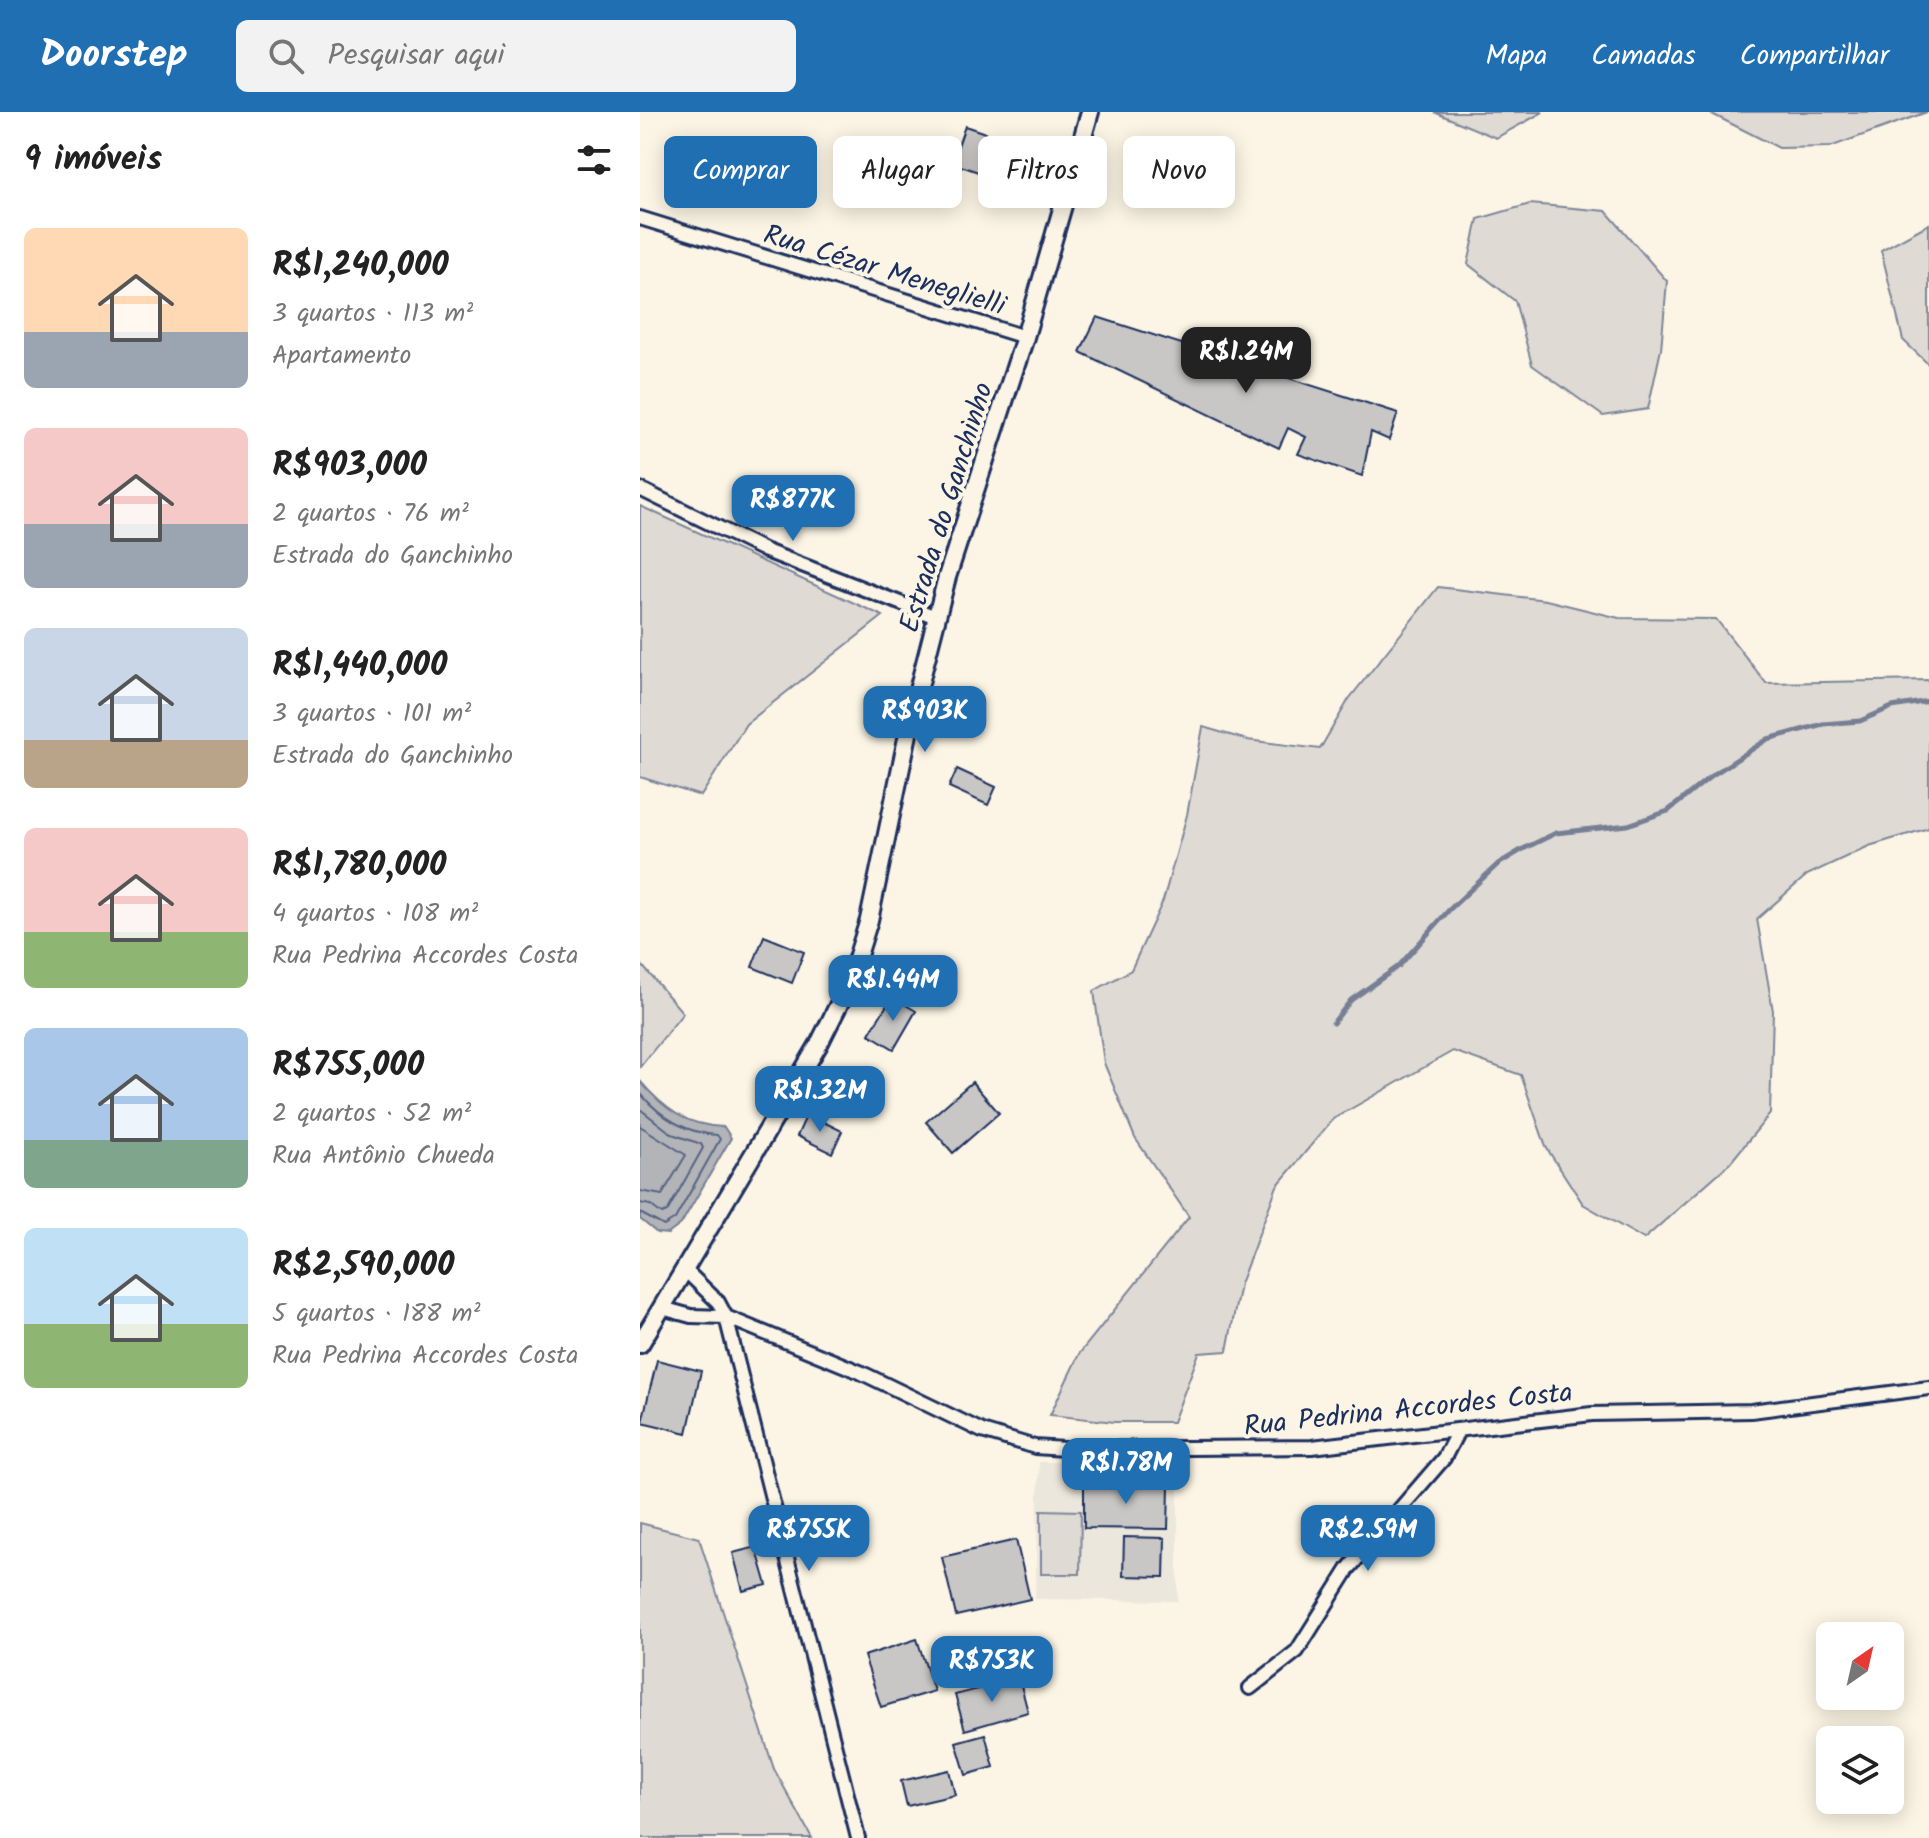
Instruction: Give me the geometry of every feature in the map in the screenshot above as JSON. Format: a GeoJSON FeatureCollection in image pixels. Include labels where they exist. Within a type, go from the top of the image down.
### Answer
{"type":"FeatureCollection","features":[{"type":"Feature","properties":{"kind":"street","name":"Estrada do Ganchinho"},"geometry":{"type":"LineString","coordinates":[[640,1344],[819,1044],[849,984],[869,920],[936,617],[1025,337],[1090,112]]}},
{"type":"Feature","properties":{"kind":"street","name":"Rua Cézar Meneglielli"},"geometry":{"type":"LineString","coordinates":[[640,218],[1025,337]]}},
{"type":"Feature","properties":{"kind":"street"},"geometry":{"type":"LineString","coordinates":[[640,489],[766,551],[936,617]]}},
{"type":"Feature","properties":{"kind":"street"},"geometry":{"type":"LineString","coordinates":[[685,1270],[712,1294],[726,1317],[858,1838]]}},
{"type":"Feature","properties":{"kind":"street","name":"Rua Pedrina Accordes Costa"},"geometry":{"type":"LineString","coordinates":[[662,1308],[691,1316],[726,1317],[860,1372],[982,1431],[1035,1447],[1279,1449],[1605,1413],[1751,1411],[1929,1388]]}},
{"type":"Feature","properties":{"kind":"street"},"geometry":{"type":"LineString","coordinates":[[1250,1688],[1297,1651],[1349,1568],[1444,1458],[1458,1431]]}},
{"type":"Feature","properties":{"kind":"shaded area"},"geometry":{"type":"Polygon","coordinates":[[[1434,112],[1543,112],[1496,138],[1434,112]]]}},
{"type":"Feature","properties":{"kind":"shaded area"},"geometry":{"type":"Polygon","coordinates":[[[1708,112],[1927,112],[1830,147],[1779,148],[1708,112]]]}},
{"type":"Feature","properties":{"kind":"shaded area"},"geometry":{"type":"Polygon","coordinates":[[[1530,204],[1606,211],[1667,281],[1661,349],[1648,409],[1603,416],[1532,365],[1515,301],[1468,264],[1478,219],[1530,204]]]}},
{"type":"Feature","properties":{"kind":"shaded area"},"geometry":{"type":"Polygon","coordinates":[[[1929,224],[1929,365],[1903,340],[1881,250],[1929,224]]]}},
{"type":"Feature","properties":{"kind":"shaded area"},"geometry":{"type":"Polygon","coordinates":[[[640,506],[883,616],[746,724],[701,796],[640,777],[640,506]]]}},
{"type":"Feature","properties":{"kind":"shaded area"},"geometry":{"type":"Polygon","coordinates":[[[1438,587],[1546,600],[1619,618],[1716,619],[1766,683],[1929,680],[1929,828],[1869,846],[1807,875],[1757,919],[1773,1011],[1770,1114],[1730,1163],[1644,1239],[1583,1204],[1546,1147],[1521,1075],[1453,1051],[1333,1119],[1277,1186],[1240,1284],[1227,1351],[1199,1353],[1173,1422],[1115,1422],[1050,1415],[1079,1354],[1189,1217],[1135,1138],[1104,1063],[1094,991],[1131,970],[1163,901],[1187,815],[1203,727],[1247,740],[1320,749],[1349,699],[1438,587]]]}},
{"type":"Feature","properties":{"kind":"shaded area"},"geometry":{"type":"Polygon","coordinates":[[[640,963],[683,1013],[640,1067],[640,963]]]}},
{"type":"Feature","properties":{"kind":"shaded area"},"geometry":{"type":"Polygon","coordinates":[[[1039,1462],[1178,1463],[1178,1601],[1035,1599],[1039,1462]]]}},
{"type":"Feature","properties":{"kind":"shaded area"},"geometry":{"type":"Polygon","coordinates":[[[1041,1510],[1081,1511],[1080,1574],[1041,1574],[1041,1510]]]}},
{"type":"Feature","properties":{"kind":"shaded area"},"geometry":{"type":"Polygon","coordinates":[[[640,1523],[699,1538],[774,1769],[812,1838],[640,1838],[640,1523]]]}},
{"type":"Feature","properties":{"kind":"water"},"geometry":{"type":"Polygon","coordinates":[[[640,1081],[667,1108],[698,1123],[724,1127],[731,1138],[681,1224],[668,1234],[657,1233],[640,1219],[640,1081]]]}},
{"type":"Feature","properties":{"kind":"building"},"geometry":{"type":"Polygon","coordinates":[[[965,126],[994,136],[978,136],[978,172],[962,166],[961,136],[965,126]]]}},
{"type":"Feature","properties":{"kind":"building"},"geometry":{"type":"Polygon","coordinates":[[[1097,317],[1398,413],[1389,440],[1371,432],[1362,476],[1298,454],[1306,437],[1288,428],[1279,448],[1080,352],[1097,317]]]}},
{"type":"Feature","properties":{"kind":"building"},"geometry":{"type":"Polygon","coordinates":[[[957,769],[996,787],[988,805],[949,787],[957,769]]]}},
{"type":"Feature","properties":{"kind":"building"},"geometry":{"type":"Polygon","coordinates":[[[764,936],[804,952],[792,983],[752,967],[764,936]]]}},
{"type":"Feature","properties":{"kind":"building"},"geometry":{"type":"Polygon","coordinates":[[[892,997],[916,1011],[894,1049],[869,1034],[892,997]]]}},
{"type":"Feature","properties":{"kind":"building"},"geometry":{"type":"Polygon","coordinates":[[[972,1082],[999,1113],[953,1153],[926,1122],[972,1082]]]}},
{"type":"Feature","properties":{"kind":"building"},"geometry":{"type":"Polygon","coordinates":[[[807,1114],[842,1131],[832,1153],[797,1136],[807,1114]]]}},
{"type":"Feature","properties":{"kind":"building"},"geometry":{"type":"Polygon","coordinates":[[[657,1360],[701,1371],[687,1433],[642,1422],[657,1360]]]}},
{"type":"Feature","properties":{"kind":"building"},"geometry":{"type":"Polygon","coordinates":[[[1084,1483],[1169,1485],[1168,1529],[1084,1528],[1084,1483]]]}},
{"type":"Feature","properties":{"kind":"building"},"geometry":{"type":"Polygon","coordinates":[[[1124,1537],[1165,1538],[1164,1577],[1123,1576],[1124,1537]]]}},
{"type":"Feature","properties":{"kind":"building"},"geometry":{"type":"Polygon","coordinates":[[[1016,1540],[1030,1599],[956,1616],[942,1557],[1016,1540]]]}},
{"type":"Feature","properties":{"kind":"building"},"geometry":{"type":"Polygon","coordinates":[[[756,1547],[767,1585],[743,1591],[733,1553],[756,1547]]]}},
{"type":"Feature","properties":{"kind":"building"},"geometry":{"type":"Polygon","coordinates":[[[917,1639],[934,1691],[881,1707],[864,1656],[917,1639]]]}},
{"type":"Feature","properties":{"kind":"building"},"geometry":{"type":"Polygon","coordinates":[[[1019,1678],[1028,1712],[965,1730],[955,1695],[1019,1678]]]}},
{"type":"Feature","properties":{"kind":"building"},"geometry":{"type":"Polygon","coordinates":[[[985,1734],[994,1767],[966,1775],[956,1742],[985,1734]]]}},
{"type":"Feature","properties":{"kind":"building"},"geometry":{"type":"Polygon","coordinates":[[[949,1770],[955,1795],[907,1806],[901,1781],[949,1770]]]}},
{"type":"Feature","properties":{"kind":"waterway"},"geometry":{"type":"LineString","coordinates":[[1333,1023],[1351,1000],[1399,966],[1449,910],[1498,864],[1523,849],[1556,833],[1628,825],[1668,811],[1711,776],[1768,739],[1823,724],[1860,721],[1892,707],[1929,701]]}}]}
